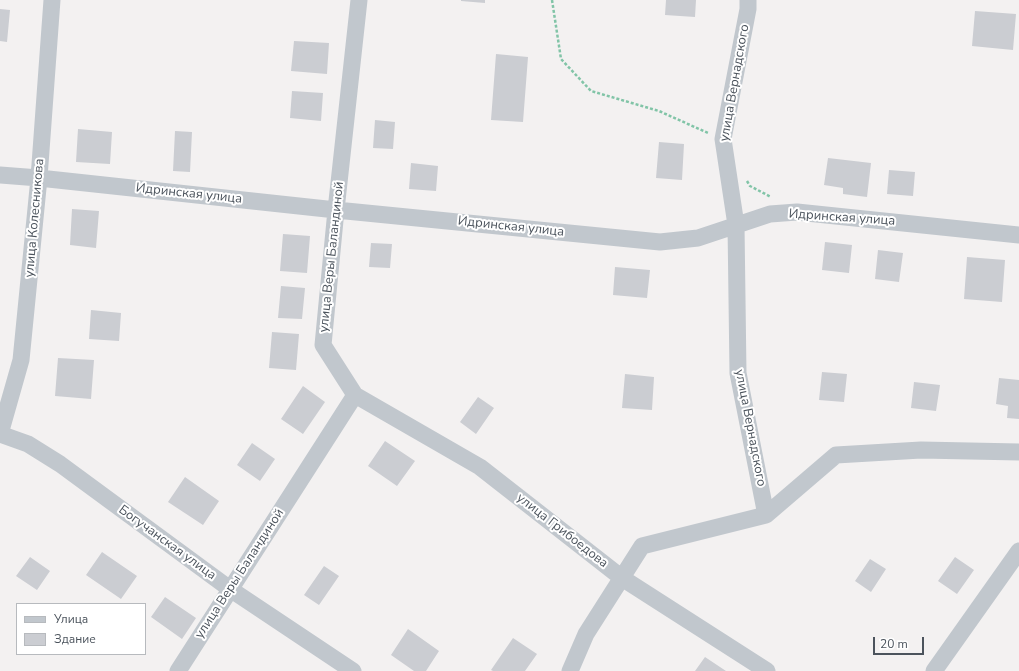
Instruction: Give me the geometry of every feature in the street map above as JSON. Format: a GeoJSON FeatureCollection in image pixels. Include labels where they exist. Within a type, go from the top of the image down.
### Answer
{"type":"FeatureCollection","features":[{"type":"Feature","properties":{"kind":"street","name":"улица Колесникова"},"geometry":{"type":"LineString","coordinates":[[0,434],[21,360],[39,178],[52,0]]}},
{"type":"Feature","properties":{"kind":"street","name":"улица Веры Баландиной"},"geometry":{"type":"LineString","coordinates":[[178,671],[355,396],[323,345],[359,0]]}},
{"type":"Feature","properties":{"kind":"street","name":"улица Вернадского"},"geometry":{"type":"LineString","coordinates":[[748,0],[748,9],[722,139],[736,225],[738,373],[766,514]]}},
{"type":"Feature","properties":{"kind":"street","name":"Идринская улица"},"geometry":{"type":"LineString","coordinates":[[0,175],[660,242],[698,238],[770,214],[797,212],[1019,235]]}},
{"type":"Feature","properties":{"kind":"street","name":"улица Грибоедова"},"geometry":{"type":"LineString","coordinates":[[355,396],[480,467],[622,578],[767,671]]}},
{"type":"Feature","properties":{"kind":"street","name":"Богучанская улица"},"geometry":{"type":"LineString","coordinates":[[0,434],[28,444],[60,464],[230,589],[353,671]]}},
{"type":"Feature","properties":{"kind":"street"},"geometry":{"type":"LineString","coordinates":[[570,671],[586,634],[642,546],[766,514],[836,455],[921,450],[1019,452]]}},
{"type":"Feature","properties":{"kind":"street"},"geometry":{"type":"LineString","coordinates":[[934,671],[1019,551]]}},
{"type":"Feature","properties":{"kind":"path"},"geometry":{"type":"LineString","coordinates":[[552,0],[560,59],[591,90],[659,111],[722,139]]}},
{"type":"Feature","properties":{"kind":"path"},"geometry":{"type":"LineString","coordinates":[[746,179],[750,186],[797,212]]}},
{"type":"Feature","properties":{"kind":"building"},"geometry":{"type":"Polygon","coordinates":[[[485,0],[485,3],[461,1],[485,0]]]}},
{"type":"Feature","properties":{"kind":"building"},"geometry":{"type":"Polygon","coordinates":[[[666,0],[696,0],[695,17],[665,15],[666,0]]]}},
{"type":"Feature","properties":{"kind":"building"},"geometry":{"type":"Polygon","coordinates":[[[0,9],[10,10],[7,42],[0,41],[0,9]]]}},
{"type":"Feature","properties":{"kind":"building"},"geometry":{"type":"Polygon","coordinates":[[[975,11],[1016,14],[1013,50],[972,46],[975,11]]]}},
{"type":"Feature","properties":{"kind":"building"},"geometry":{"type":"Polygon","coordinates":[[[294,41],[329,43],[327,74],[291,71],[294,41]]]}},
{"type":"Feature","properties":{"kind":"building"},"geometry":{"type":"Polygon","coordinates":[[[496,54],[528,57],[523,122],[491,120],[496,54]]]}},
{"type":"Feature","properties":{"kind":"building"},"geometry":{"type":"Polygon","coordinates":[[[292,91],[323,93],[321,121],[290,118],[292,91]]]}},
{"type":"Feature","properties":{"kind":"building"},"geometry":{"type":"Polygon","coordinates":[[[375,120],[395,122],[393,149],[373,148],[375,120]]]}},
{"type":"Feature","properties":{"kind":"building"},"geometry":{"type":"Polygon","coordinates":[[[78,129],[112,132],[110,164],[76,162],[78,129]]]}},
{"type":"Feature","properties":{"kind":"building"},"geometry":{"type":"Polygon","coordinates":[[[175,131],[192,132],[190,172],[173,171],[175,131]]]}},
{"type":"Feature","properties":{"kind":"building"},"geometry":{"type":"Polygon","coordinates":[[[659,142],[684,144],[682,180],[656,178],[659,142]]]}},
{"type":"Feature","properties":{"kind":"building"},"geometry":{"type":"Polygon","coordinates":[[[828,158],[871,163],[867,197],[843,194],[843,188],[824,185],[828,158]]]}},
{"type":"Feature","properties":{"kind":"building"},"geometry":{"type":"Polygon","coordinates":[[[411,163],[438,166],[436,191],[409,189],[411,163]]]}},
{"type":"Feature","properties":{"kind":"building"},"geometry":{"type":"Polygon","coordinates":[[[889,170],[915,172],[913,196],[887,194],[889,170]]]}},
{"type":"Feature","properties":{"kind":"building"},"geometry":{"type":"Polygon","coordinates":[[[72,209],[99,211],[96,248],[70,245],[72,209]]]}},
{"type":"Feature","properties":{"kind":"building"},"geometry":{"type":"Polygon","coordinates":[[[283,234],[310,236],[307,273],[280,271],[283,234]]]}},
{"type":"Feature","properties":{"kind":"building"},"geometry":{"type":"Polygon","coordinates":[[[825,242],[852,245],[849,273],[822,270],[825,242]]]}},
{"type":"Feature","properties":{"kind":"building"},"geometry":{"type":"Polygon","coordinates":[[[371,243],[392,244],[390,268],[369,267],[371,243]]]}},
{"type":"Feature","properties":{"kind":"building"},"geometry":{"type":"Polygon","coordinates":[[[878,250],[903,253],[899,282],[875,279],[878,250]]]}},
{"type":"Feature","properties":{"kind":"building"},"geometry":{"type":"Polygon","coordinates":[[[967,257],[1005,260],[1002,302],[964,299],[967,257]]]}},
{"type":"Feature","properties":{"kind":"building"},"geometry":{"type":"Polygon","coordinates":[[[615,267],[650,270],[647,298],[613,295],[615,267]]]}},
{"type":"Feature","properties":{"kind":"building"},"geometry":{"type":"Polygon","coordinates":[[[281,286],[305,288],[302,319],[278,318],[281,286]]]}},
{"type":"Feature","properties":{"kind":"building"},"geometry":{"type":"Polygon","coordinates":[[[91,310],[121,313],[119,341],[89,339],[91,310]]]}},
{"type":"Feature","properties":{"kind":"building"},"geometry":{"type":"Polygon","coordinates":[[[272,332],[299,334],[296,370],[269,368],[272,332]]]}},
{"type":"Feature","properties":{"kind":"building"},"geometry":{"type":"Polygon","coordinates":[[[58,358],[94,360],[91,399],[55,396],[58,358]]]}},
{"type":"Feature","properties":{"kind":"building"},"geometry":{"type":"Polygon","coordinates":[[[822,372],[847,374],[844,402],[819,400],[822,372]]]}},
{"type":"Feature","properties":{"kind":"building"},"geometry":{"type":"Polygon","coordinates":[[[625,374],[654,377],[652,410],[622,408],[625,374]]]}},
{"type":"Feature","properties":{"kind":"building"},"geometry":{"type":"Polygon","coordinates":[[[999,378],[1019,380],[1019,419],[1007,418],[1008,406],[996,404],[999,378]]]}},
{"type":"Feature","properties":{"kind":"building"},"geometry":{"type":"Polygon","coordinates":[[[914,382],[940,385],[936,411],[911,408],[914,382]]]}},
{"type":"Feature","properties":{"kind":"building"},"geometry":{"type":"Polygon","coordinates":[[[303,386],[325,402],[303,434],[281,419],[303,386]]]}},
{"type":"Feature","properties":{"kind":"building"},"geometry":{"type":"Polygon","coordinates":[[[478,397],[494,408],[476,434],[460,422],[478,397]]]}},
{"type":"Feature","properties":{"kind":"building"},"geometry":{"type":"Polygon","coordinates":[[[385,441],[415,461],[397,486],[368,466],[385,441]]]}},
{"type":"Feature","properties":{"kind":"building"},"geometry":{"type":"Polygon","coordinates":[[[252,443],[275,459],[260,481],[237,465],[252,443]]]}},
{"type":"Feature","properties":{"kind":"building"},"geometry":{"type":"Polygon","coordinates":[[[185,477],[219,501],[203,525],[168,502],[185,477]]]}},
{"type":"Feature","properties":{"kind":"building"},"geometry":{"type":"Polygon","coordinates":[[[102,552],[137,576],[121,599],[86,575],[102,552]]]}},
{"type":"Feature","properties":{"kind":"building"},"geometry":{"type":"Polygon","coordinates":[[[30,557],[50,571],[37,590],[16,576],[30,557]]]}},
{"type":"Feature","properties":{"kind":"building"},"geometry":{"type":"Polygon","coordinates":[[[955,557],[974,570],[957,594],[938,581],[955,557]]]}},
{"type":"Feature","properties":{"kind":"building"},"geometry":{"type":"Polygon","coordinates":[[[870,559],[886,569],[871,592],[855,581],[870,559]]]}},
{"type":"Feature","properties":{"kind":"building"},"geometry":{"type":"Polygon","coordinates":[[[324,566],[339,576],[319,605],[304,595],[324,566]]]}},
{"type":"Feature","properties":{"kind":"building"},"geometry":{"type":"Polygon","coordinates":[[[165,597],[196,618],[182,639],[151,617],[165,597]]]}},
{"type":"Feature","properties":{"kind":"building"},"geometry":{"type":"Polygon","coordinates":[[[408,629],[439,651],[426,671],[414,671],[391,655],[408,629]]]}},
{"type":"Feature","properties":{"kind":"building"},"geometry":{"type":"Polygon","coordinates":[[[513,638],[537,654],[525,671],[491,670],[513,638]]]}},
{"type":"Feature","properties":{"kind":"building"},"geometry":{"type":"Polygon","coordinates":[[[705,657],[726,671],[695,671],[705,657]]]}}]}
